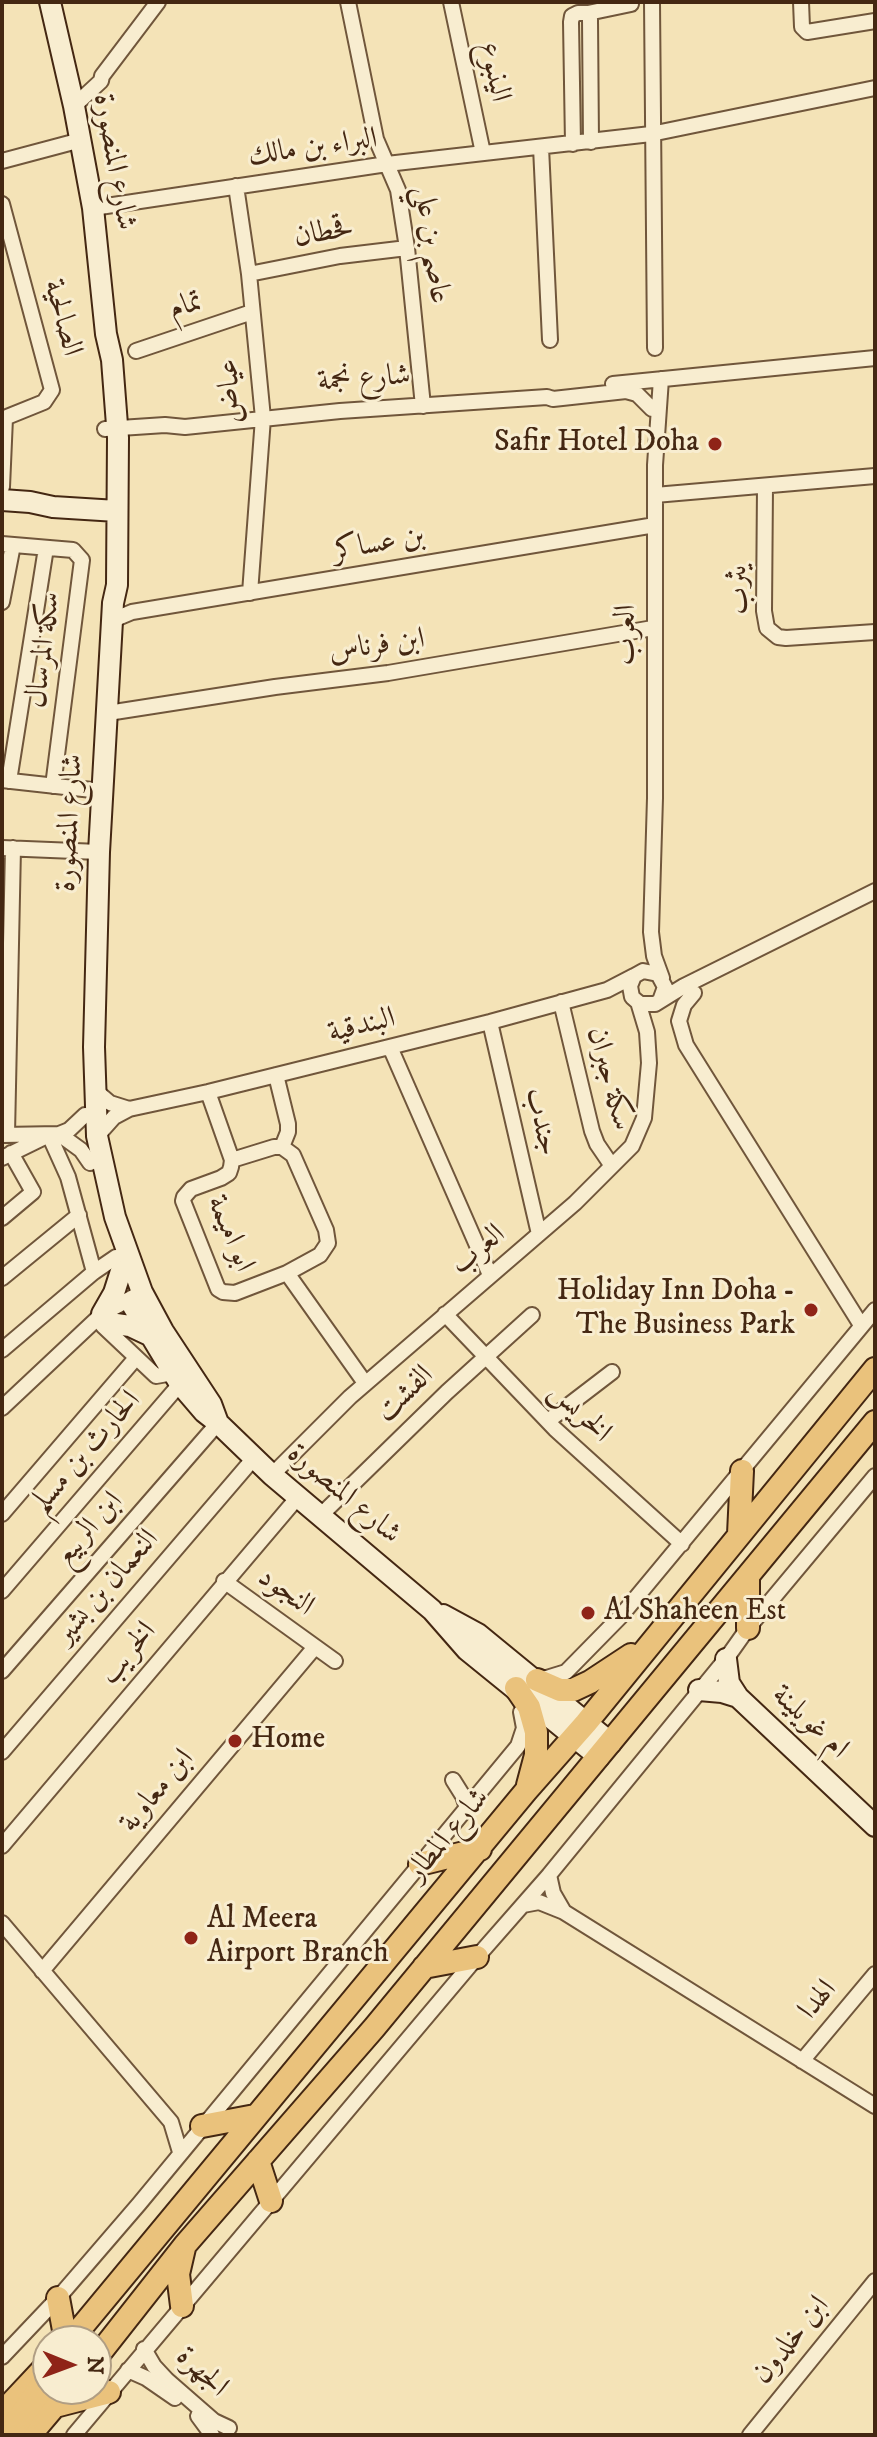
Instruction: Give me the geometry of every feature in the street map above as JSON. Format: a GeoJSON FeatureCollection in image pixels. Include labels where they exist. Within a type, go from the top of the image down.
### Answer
{"type":"FeatureCollection","features":[{"type":"Feature","properties":{"kind":"highway"},"geometry":{"type":"LineString","coordinates":[[8,2435],[32,2401]]}},
{"type":"Feature","properties":{"kind":"main road","name":"شارع المنصورة"},"geometry":{"type":"LineString","coordinates":[[50,2],[73,99],[93,208],[106,334],[112,360],[107,583],[113,611],[101,791],[94,1047],[97,1136],[138,1300],[149,1335],[176,1379],[204,1412],[427,1610],[467,1650],[591,1741]]}},
{"type":"Feature","properties":{"kind":"main road"},"geometry":{"type":"LineString","coordinates":[[2,500],[30,502],[53,499],[111,505]]}},
{"type":"Feature","properties":{"kind":"main road","name":"شارع المنصورة"},"geometry":{"type":"LineString","coordinates":[[94,1047],[88,1059],[85,1115],[90,1163],[104,1223],[118,1264],[138,1300],[211,1404],[218,1423]]}},
{"type":"Feature","properties":{"kind":"main road"},"geometry":{"type":"LineString","coordinates":[[118,1264],[114,1293],[105,1321],[130,1326],[149,1335]]}},
{"type":"Feature","properties":{"kind":"main road","name":"شارع المطار"},"geometry":{"type":"LineString","coordinates":[[112,2338],[185,2245],[427,1963],[591,1741],[657,1635],[875,1369]]}},
{"type":"Feature","properties":{"kind":"main road","name":"شارع المطار"},"geometry":{"type":"LineString","coordinates":[[81,2325],[526,1791],[591,1741],[748,1578],[875,1422]]}},
{"type":"Feature","properties":{"kind":"main road"},"geometry":{"type":"LineString","coordinates":[[739,1534],[742,1471]]}},
{"type":"Feature","properties":{"kind":"main road"},"geometry":{"type":"LineString","coordinates":[[748,1578],[748,1628]]}},
{"type":"Feature","properties":{"kind":"main road","name":"شارع المنصورة"},"geometry":{"type":"LineString","coordinates":[[427,1610],[478,1634],[537,1680],[591,1741]]}},
{"type":"Feature","properties":{"kind":"main road"},"geometry":{"type":"LineString","coordinates":[[537,1680],[560,1690],[582,1687],[626,1660],[657,1635]]}},
{"type":"Feature","properties":{"kind":"main road","name":"ام غويلينة"},"geometry":{"type":"LineString","coordinates":[[726,1659],[727,1675],[738,1697],[871,1816]]}},
{"type":"Feature","properties":{"kind":"main road"},"geometry":{"type":"LineString","coordinates":[[516,1688],[532,1714],[537,1738],[536,1755],[526,1791]]}},
{"type":"Feature","properties":{"kind":"main road","name":"ام غويلينة"},"geometry":{"type":"LineString","coordinates":[[699,1690],[738,1697]]}},
{"type":"Feature","properties":{"kind":"main road"},"geometry":{"type":"LineString","coordinates":[[420,1864],[480,1849]]}},
{"type":"Feature","properties":{"kind":"main road"},"geometry":{"type":"LineString","coordinates":[[427,1963],[477,1957]]}},
{"type":"Feature","properties":{"kind":"main road"},"geometry":{"type":"LineString","coordinates":[[202,2126],[255,2116]]}},
{"type":"Feature","properties":{"kind":"main road"},"geometry":{"type":"LineString","coordinates":[[258,2161],[271,2201]]}},
{"type":"Feature","properties":{"kind":"main road"},"geometry":{"type":"LineString","coordinates":[[182,2306],[178,2274],[185,2245]]}},
{"type":"Feature","properties":{"kind":"main road"},"geometry":{"type":"LineString","coordinates":[[58,2298],[64,2325]]}},
{"type":"Feature","properties":{"kind":"main road"},"geometry":{"type":"LineString","coordinates":[[2,2413],[32,2381]]}},
{"type":"Feature","properties":{"kind":"main road"},"geometry":{"type":"LineString","coordinates":[[30,2435],[54,2407],[61,2405]]}},
{"type":"Feature","properties":{"kind":"street"},"geometry":{"type":"LineString","coordinates":[[73,99],[102,76],[158,2]]}},
{"type":"Feature","properties":{"kind":"street","name":"عاصم بن علي"},"geometry":{"type":"LineString","coordinates":[[348,2],[376,139],[398,190],[423,406]]}},
{"type":"Feature","properties":{"kind":"street","name":"الينبوع"},"geometry":{"type":"LineString","coordinates":[[451,2],[483,153]]}},
{"type":"Feature","properties":{"kind":"street"},"geometry":{"type":"LineString","coordinates":[[652,2],[655,348]]}},
{"type":"Feature","properties":{"kind":"street"},"geometry":{"type":"LineString","coordinates":[[801,2],[802,27],[807,32],[875,21]]}},
{"type":"Feature","properties":{"kind":"street"},"geometry":{"type":"LineString","coordinates":[[573,144],[571,19],[575,14],[631,4]]}},
{"type":"Feature","properties":{"kind":"street"},"geometry":{"type":"LineString","coordinates":[[588,13],[591,35],[591,142]]}},
{"type":"Feature","properties":{"kind":"street","name":"البراء بن مالك"},"geometry":{"type":"LineString","coordinates":[[93,208],[387,164],[651,134],[875,88]]}},
{"type":"Feature","properties":{"kind":"street"},"geometry":{"type":"LineString","coordinates":[[2,161],[81,140]]}},
{"type":"Feature","properties":{"kind":"street"},"geometry":{"type":"LineString","coordinates":[[541,147],[550,340]]}},
{"type":"Feature","properties":{"kind":"street","name":"عياض"},"geometry":{"type":"LineString","coordinates":[[236,186],[249,274],[263,418],[250,593]]}},
{"type":"Feature","properties":{"kind":"street","name":"الصالحية"},"geometry":{"type":"LineString","coordinates":[[2,204],[52,390],[44,402],[3,418],[2,487]]}},
{"type":"Feature","properties":{"kind":"street","name":"قحطان"},"geometry":{"type":"LineString","coordinates":[[249,274],[340,256],[407,248]]}},
{"type":"Feature","properties":{"kind":"street","name":"تمام"},"geometry":{"type":"LineString","coordinates":[[136,351],[252,312]]}},
{"type":"Feature","properties":{"kind":"street","name":"شارع نجمة"},"geometry":{"type":"LineString","coordinates":[[112,434],[169,433],[185,427],[263,418],[547,397],[553,393],[630,386],[657,379],[875,358]]}},
{"type":"Feature","properties":{"kind":"street","name":"العرب"},"geometry":{"type":"LineString","coordinates":[[657,379],[660,416],[654,415],[655,798],[652,944],[663,980]]}},
{"type":"Feature","properties":{"kind":"street"},"geometry":{"type":"LineString","coordinates":[[630,386],[654,415]]}},
{"type":"Feature","properties":{"kind":"street"},"geometry":{"type":"LineString","coordinates":[[655,495],[875,476]]}},
{"type":"Feature","properties":{"kind":"street","name":"يثرب"},"geometry":{"type":"LineString","coordinates":[[765,487],[764,611],[767,628],[778,637],[786,638],[875,632]]}},
{"type":"Feature","properties":{"kind":"street","name":"بن عساكر"},"geometry":{"type":"LineString","coordinates":[[113,611],[132,612],[655,525]]}},
{"type":"Feature","properties":{"kind":"street"},"geometry":{"type":"LineString","coordinates":[[2,602],[8,544]]}},
{"type":"Feature","properties":{"kind":"street","name":"سكة المرسال"},"geometry":{"type":"LineString","coordinates":[[8,544],[73,550],[79,554],[82,563],[53,786]]}},
{"type":"Feature","properties":{"kind":"street","name":"سكة المرسال"},"geometry":{"type":"LineString","coordinates":[[5,781],[46,548]]}},
{"type":"Feature","properties":{"kind":"street","name":"ابن فرناس"},"geometry":{"type":"LineString","coordinates":[[108,713],[388,673],[653,628]]}},
{"type":"Feature","properties":{"kind":"street"},"geometry":{"type":"LineString","coordinates":[[5,781],[101,791]]}},
{"type":"Feature","properties":{"kind":"street"},"geometry":{"type":"LineString","coordinates":[[90,1163],[81,1150],[54,1135],[4,1134],[8,848],[99,852]]}},
{"type":"Feature","properties":{"kind":"street"},"geometry":{"type":"LineString","coordinates":[[607,990],[646,1005],[689,990],[875,891]]}},
{"type":"Feature","properties":{"kind":"street","name":"العرب"},"geometry":{"type":"LineString","coordinates":[[639,973],[652,944]]}},
{"type":"Feature","properties":{"kind":"street"},"geometry":{"type":"LineString","coordinates":[[635,999],[630,986],[639,973],[654,971],[663,980],[689,990]]}},
{"type":"Feature","properties":{"kind":"street","name":"البندقية"},"geometry":{"type":"LineString","coordinates":[[97,1136],[114,1117],[129,1109],[490,1022],[607,990],[639,973]]}},
{"type":"Feature","properties":{"kind":"street"},"geometry":{"type":"LineString","coordinates":[[658,1001],[663,980]]}},
{"type":"Feature","properties":{"kind":"street"},"geometry":{"type":"LineString","coordinates":[[689,990],[679,1021],[686,1045],[861,1325]]}},
{"type":"Feature","properties":{"kind":"street","name":"العرب"},"geometry":{"type":"LineString","coordinates":[[272,1475],[365,1383],[575,1203],[632,1146],[644,1118],[649,1063],[647,1032],[635,999]]}},
{"type":"Feature","properties":{"kind":"street","name":"العرب"},"geometry":{"type":"LineString","coordinates":[[647,1032],[658,1001]]}},
{"type":"Feature","properties":{"kind":"street","name":"سكة جبران"},"geometry":{"type":"LineString","coordinates":[[561,1002],[592,1131],[612,1166]]}},
{"type":"Feature","properties":{"kind":"street","name":"جندب"},"geometry":{"type":"LineString","coordinates":[[490,1022],[539,1234]]}},
{"type":"Feature","properties":{"kind":"street"},"geometry":{"type":"LineString","coordinates":[[390,1047],[490,1275]]}},
{"type":"Feature","properties":{"kind":"street"},"geometry":{"type":"LineString","coordinates":[[276,1075],[288,1124],[282,1147]]}},
{"type":"Feature","properties":{"kind":"street"},"geometry":{"type":"LineString","coordinates":[[96,1091],[114,1105],[129,1109]]}},
{"type":"Feature","properties":{"kind":"street","name":"ابو اميمة"},"geometry":{"type":"LineString","coordinates":[[208,1092],[232,1160],[229,1173],[191,1189],[184,1197],[184,1206],[215,1282],[223,1292],[235,1293],[287,1273],[320,1255],[328,1237],[293,1155],[282,1147],[269,1148],[232,1160]]}},
{"type":"Feature","properties":{"kind":"street"},"geometry":{"type":"LineString","coordinates":[[2,1218],[33,1192],[6,1156],[69,1130],[85,1115]]}},
{"type":"Feature","properties":{"kind":"street"},"geometry":{"type":"LineString","coordinates":[[54,1135],[94,1272]]}},
{"type":"Feature","properties":{"kind":"street"},"geometry":{"type":"LineString","coordinates":[[2,1278],[79,1215]]}},
{"type":"Feature","properties":{"kind":"street"},"geometry":{"type":"LineString","coordinates":[[2,1350],[94,1272],[118,1264]]}},
{"type":"Feature","properties":{"kind":"street","name":"ابو اميمة"},"geometry":{"type":"LineString","coordinates":[[287,1273],[365,1383]]}},
{"type":"Feature","properties":{"kind":"street"},"geometry":{"type":"LineString","coordinates":[[2,1408],[83,1334],[138,1300]]}},
{"type":"Feature","properties":{"kind":"street"},"geometry":{"type":"LineString","coordinates":[[537,1680],[559,1676],[569,1669],[620,1617],[875,1310]]}},
{"type":"Feature","properties":{"kind":"street","name":"الخريس"},"geometry":{"type":"LineString","coordinates":[[445,1314],[548,1421],[682,1544]]}},
{"type":"Feature","properties":{"kind":"street","name":"الفشت"},"geometry":{"type":"LineString","coordinates":[[320,1516],[532,1315]]}},
{"type":"Feature","properties":{"kind":"street"},"geometry":{"type":"LineString","coordinates":[[105,1321],[135,1359],[156,1376],[176,1379]]}},
{"type":"Feature","properties":{"kind":"street"},"geometry":{"type":"LineString","coordinates":[[2,1514],[135,1359]]}},
{"type":"Feature","properties":{"kind":"street"},"geometry":{"type":"LineString","coordinates":[[548,1421],[612,1372]]}},
{"type":"Feature","properties":{"kind":"street","name":"الحارث بن مسلم"},"geometry":{"type":"LineString","coordinates":[[2,1591],[176,1379]]}},
{"type":"Feature","properties":{"kind":"street","name":"ابن الربيع"},"geometry":{"type":"LineString","coordinates":[[2,1671],[218,1423]]}},
{"type":"Feature","properties":{"kind":"street","name":"النعمان بن بشير"},"geometry":{"type":"LineString","coordinates":[[2,1752],[254,1458]]}},
{"type":"Feature","properties":{"kind":"street"},"geometry":{"type":"LineString","coordinates":[[112,2389],[549,1875],[875,1476]]}},
{"type":"Feature","properties":{"kind":"street","name":"الخريب"},"geometry":{"type":"LineString","coordinates":[[2,1846],[298,1497]]}},
{"type":"Feature","properties":{"kind":"street","name":"النجود"},"geometry":{"type":"LineString","coordinates":[[224,1581],[335,1661]]}},
{"type":"Feature","properties":{"kind":"street","name":"ابن معاوية"},"geometry":{"type":"LineString","coordinates":[[42,1971],[315,1647]]}},
{"type":"Feature","properties":{"kind":"street","name":"شارع المطار"},"geometry":{"type":"LineString","coordinates":[[2,2357],[139,2204],[518,1746],[524,1728],[516,1688]]}},
{"type":"Feature","properties":{"kind":"street"},"geometry":{"type":"LineString","coordinates":[[453,1780],[467,1808]]}},
{"type":"Feature","properties":{"kind":"street"},"geometry":{"type":"LineString","coordinates":[[549,1875],[553,1893],[564,1912]]}},
{"type":"Feature","properties":{"kind":"street"},"geometry":{"type":"LineString","coordinates":[[523,1905],[539,1902],[564,1912],[875,2106]]}},
{"type":"Feature","properties":{"kind":"street"},"geometry":{"type":"LineString","coordinates":[[2,1923],[171,2122],[180,2152]]}},
{"type":"Feature","properties":{"kind":"street","name":"الهدا"},"geometry":{"type":"LineString","coordinates":[[802,2061],[875,1974]]}},
{"type":"Feature","properties":{"kind":"street"},"geometry":{"type":"LineString","coordinates":[[171,2122],[202,2126]]}},
{"type":"Feature","properties":{"kind":"street","name":"ابن خلدون"},"geometry":{"type":"LineString","coordinates":[[750,2435],[875,2281]]}},
{"type":"Feature","properties":{"kind":"street","name":"الجهرة"},"geometry":{"type":"LineString","coordinates":[[144,2349],[167,2380],[224,2433]]}},
{"type":"Feature","properties":{"kind":"street","name":"الجهرة"},"geometry":{"type":"LineString","coordinates":[[128,2370],[152,2381],[224,2433]]}},
{"type":"Feature","properties":{"kind":"street"},"geometry":{"type":"LineString","coordinates":[[74,2435],[98,2405]]}},
{"type":"Feature","properties":{"kind":"place","name":"Safir Hotel Doha"},"geometry":{"type":"Point","coordinates":[715,444]}},
{"type":"Feature","properties":{"kind":"place","name":"Holiday Inn Doha - The Business Park"},"geometry":{"type":"Point","coordinates":[811,1310]}},
{"type":"Feature","properties":{"kind":"place","name":"Al Shaheen Est"},"geometry":{"type":"Point","coordinates":[588,1613]}},
{"type":"Feature","properties":{"kind":"place","name":"Home"},"geometry":{"type":"Point","coordinates":[235,1741]}},
{"type":"Feature","properties":{"kind":"place","name":"Al Meera Airport Branch"},"geometry":{"type":"Point","coordinates":[191,1938]}}]}
